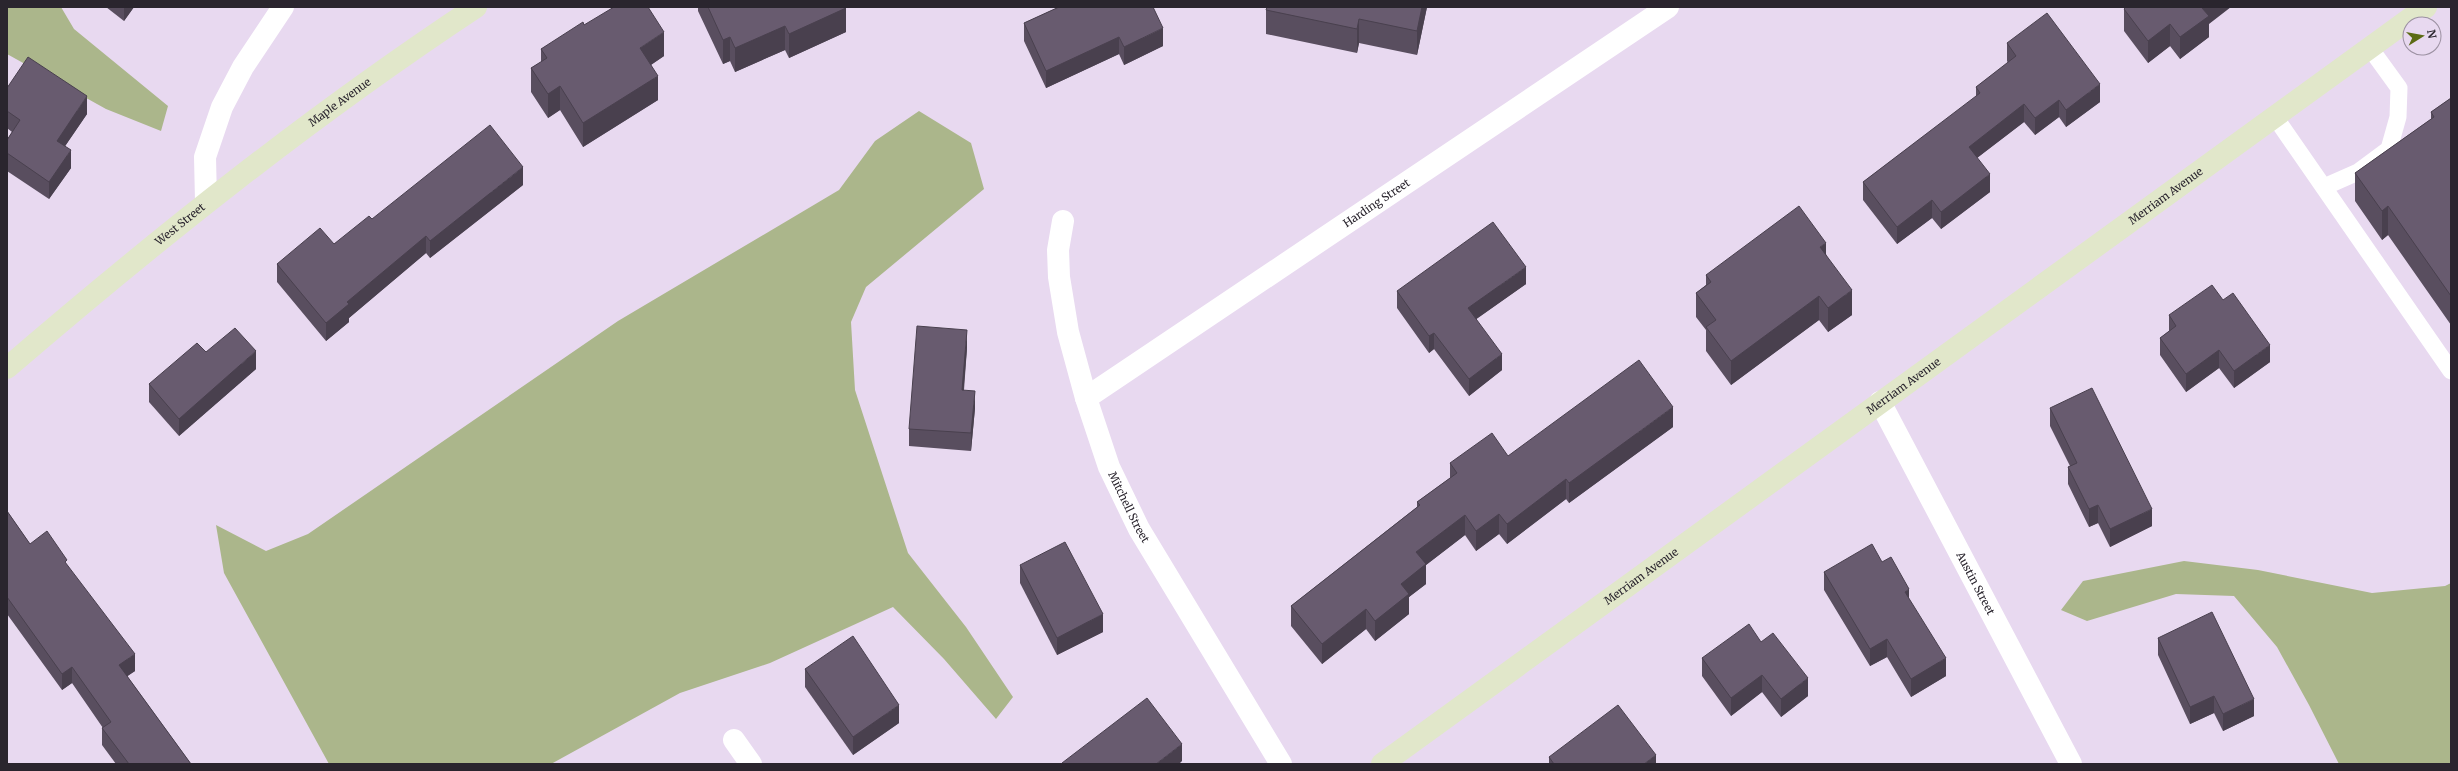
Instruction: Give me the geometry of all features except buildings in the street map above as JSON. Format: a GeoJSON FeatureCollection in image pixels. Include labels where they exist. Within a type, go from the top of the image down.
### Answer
{"type":"FeatureCollection","features":[{"type":"Feature","properties":{"kind":"street","name":"West Street"},"geometry":{"type":"LineString","coordinates":[[7,368],[120,271],[206,201],[205,157],[222,107],[242,67],[283,7]]}},
{"type":"Feature","properties":{"kind":"street","name":"Maple Avenue"},"geometry":{"type":"LineString","coordinates":[[206,201],[388,66],[476,7]]}},
{"type":"Feature","properties":{"kind":"street","name":"Harding Street"},"geometry":{"type":"LineString","coordinates":[[1086,398],[1668,7]]}},
{"type":"Feature","properties":{"kind":"street","name":"Merriam Avenue"},"geometry":{"type":"LineString","coordinates":[[1382,764],[1880,402],[2275,118],[2426,7]]}},
{"type":"Feature","properties":{"kind":"street","name":"Mitchell Street"},"geometry":{"type":"LineString","coordinates":[[1063,221],[1058,250],[1059,277],[1068,332],[1086,398],[1108,467],[1139,529],[1281,764]]}},
{"type":"Feature","properties":{"kind":"street","name":"Austin Street"},"geometry":{"type":"LineString","coordinates":[[1880,402],[2071,764]]}},
{"type":"Feature","properties":{"kind":"street"},"geometry":{"type":"LineString","coordinates":[[734,740],[751,764]]}},
{"type":"Feature","properties":{"kind":"lane"},"geometry":{"type":"LineString","coordinates":[[2324,188],[2358,172],[2389,149],[2398,117],[2399,88],[2370,48]]}},
{"type":"Feature","properties":{"kind":"lane"},"geometry":{"type":"LineString","coordinates":[[2275,118],[2451,371]]}},
{"type":"Feature","properties":{"kind":"green space"},"geometry":{"type":"Polygon","coordinates":[[[7,7],[61,7],[74,29],[168,106],[161,131],[106,109],[7,54],[7,7]]]}},
{"type":"Feature","properties":{"kind":"green space"},"geometry":{"type":"Polygon","coordinates":[[[919,111],[971,143],[984,189],[866,287],[851,322],[855,390],[908,553],[966,627],[1013,697],[996,719],[944,659],[893,607],[770,663],[680,693],[551,764],[329,764],[224,573],[216,525],[266,551],[308,534],[618,321],[839,190],[875,141],[919,111]]]}},
{"type":"Feature","properties":{"kind":"green space"},"geometry":{"type":"Polygon","coordinates":[[[2184,561],[2258,570],[2372,593],[2445,586],[2451,583],[2451,764],[2339,764],[2277,647],[2234,596],[2176,594],[2087,621],[2061,610],[2083,581],[2184,561]]]}}]}
